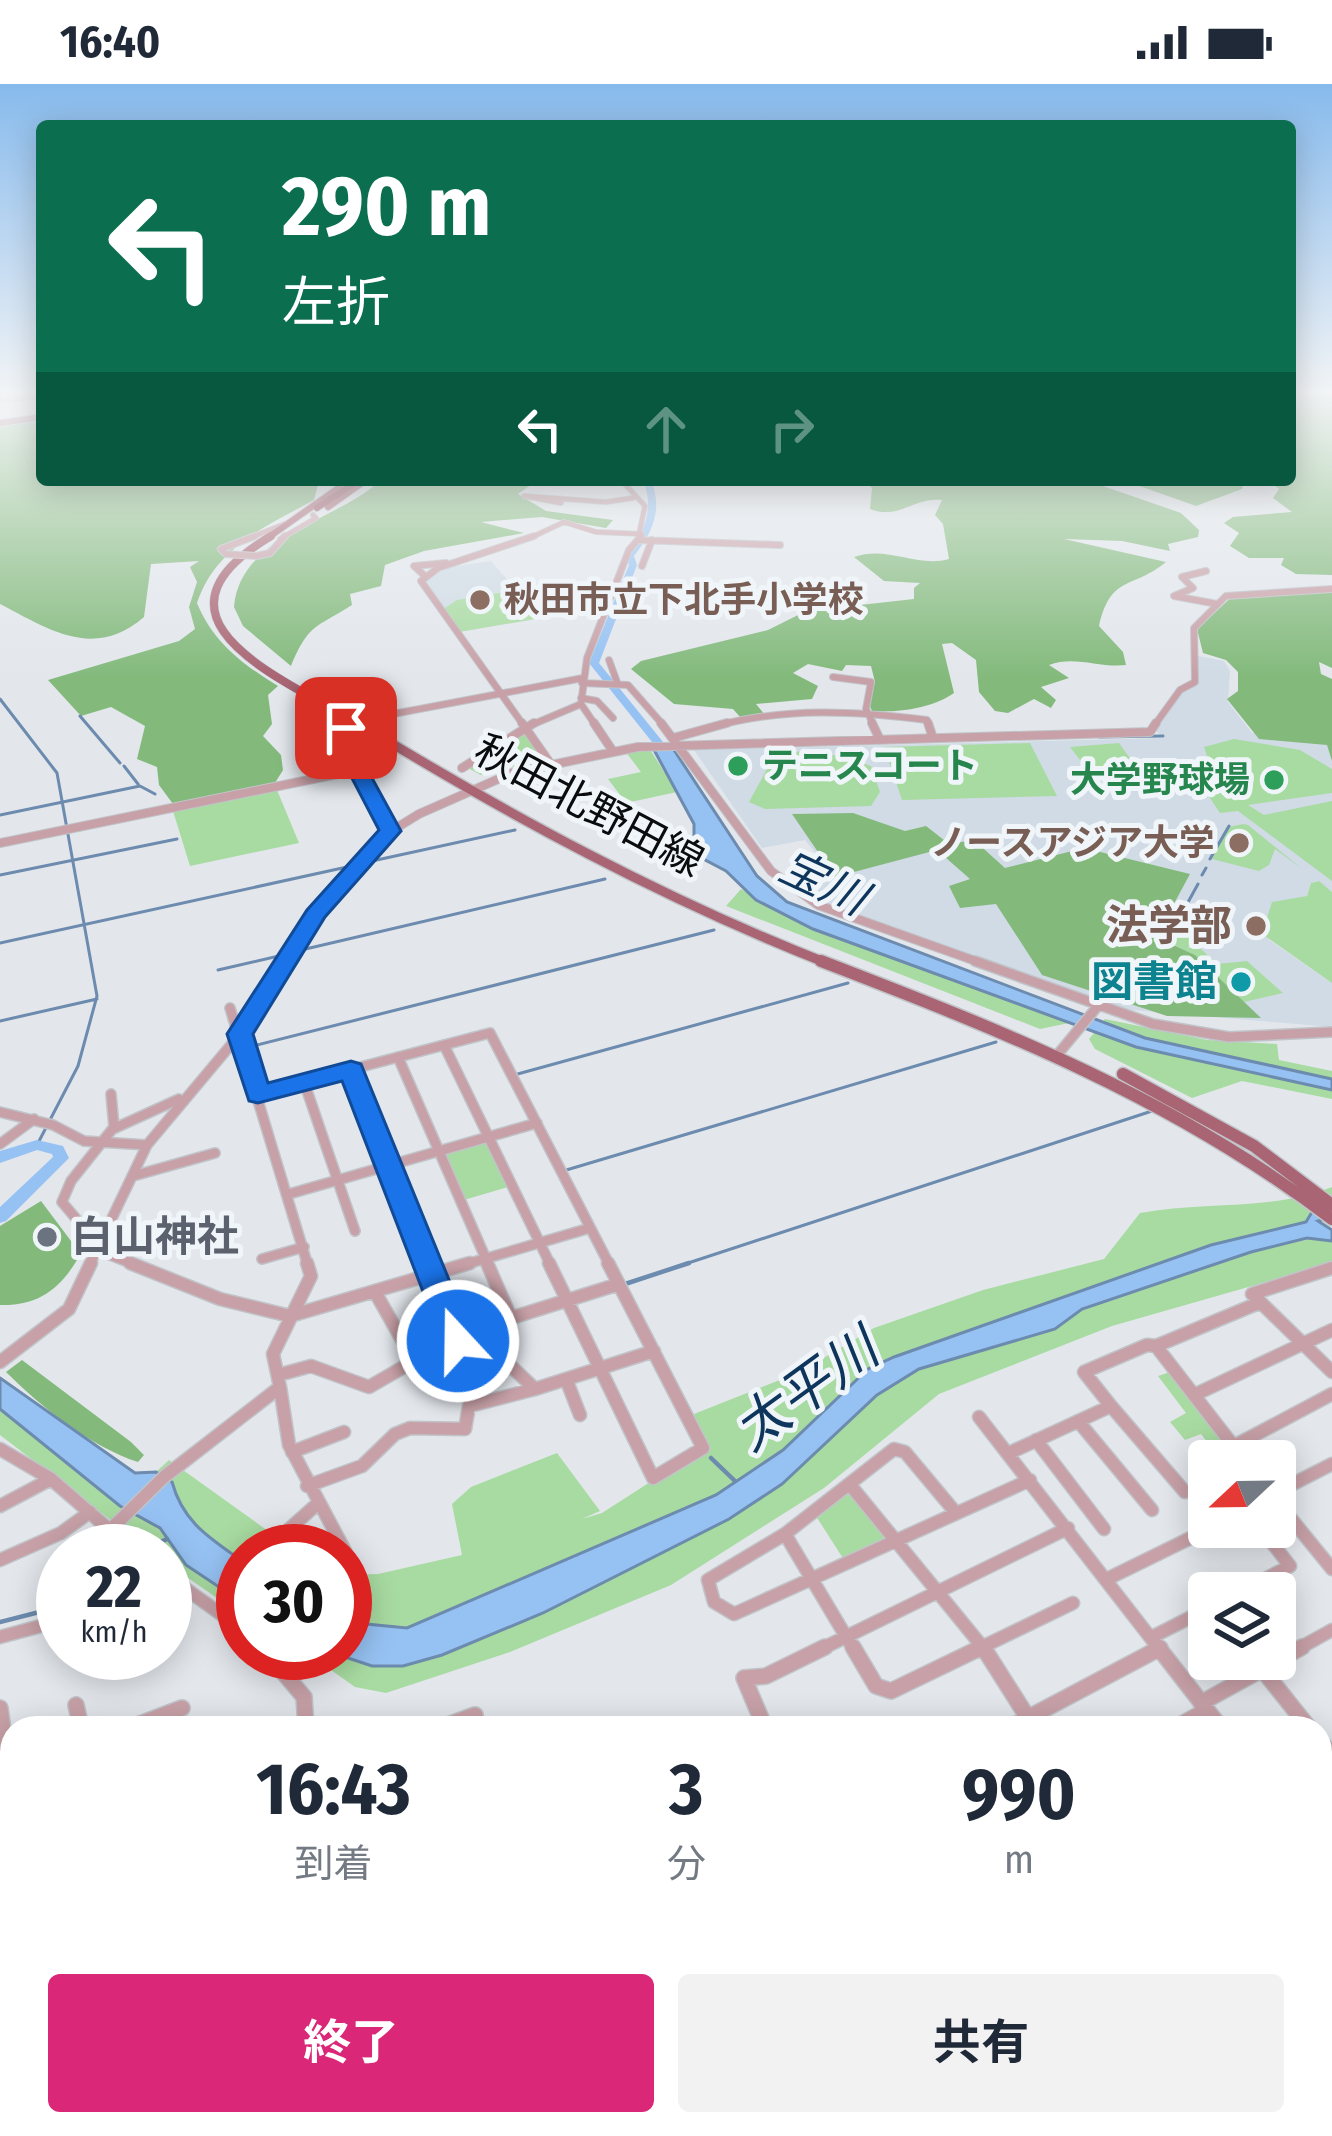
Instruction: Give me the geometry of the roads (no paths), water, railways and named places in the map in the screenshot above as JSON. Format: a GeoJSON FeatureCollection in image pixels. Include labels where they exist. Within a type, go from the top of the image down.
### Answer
{"type":"FeatureCollection","features":[{"type":"Feature","properties":{"kind":"highway"},"geometry":{"type":"LineString","coordinates":[[315,511],[354,486]]}},
{"type":"Feature","properties":{"kind":"main road"},"geometry":{"type":"LineString","coordinates":[[315,511],[336,493],[336,486]]}},
{"type":"Feature","properties":{"kind":"main road","name":"秋田北野田線"},"geometry":{"type":"LineString","coordinates":[[315,511],[287,523],[231,562],[215,583],[211,605],[216,622],[235,646],[588,858],[704,914],[1061,1051],[1206,1118],[1323,1202],[1332,1219]]}},
{"type":"Feature","properties":{"kind":"main road","name":"秋田北野田線"},"geometry":{"type":"LineString","coordinates":[[287,676],[232,633],[220,611],[219,593],[230,570],[249,552],[315,511]]}},
{"type":"Feature","properties":{"kind":"street"},"geometry":{"type":"LineString","coordinates":[[625,486],[645,506],[643,566]]}},
{"type":"Feature","properties":{"kind":"street"},"geometry":{"type":"LineString","coordinates":[[572,494],[614,502]]}},
{"type":"Feature","properties":{"kind":"street"},"geometry":{"type":"LineString","coordinates":[[561,503],[524,496],[614,502],[633,498]]}},
{"type":"Feature","properties":{"kind":"street"},"geometry":{"type":"LineString","coordinates":[[287,523],[220,551],[270,553],[276,541],[316,518],[315,511]]}},
{"type":"Feature","properties":{"kind":"street"},"geometry":{"type":"LineString","coordinates":[[550,763],[420,584],[425,576],[501,551],[564,522],[644,539],[781,545]]}},
{"type":"Feature","properties":{"kind":"street"},"geometry":{"type":"LineString","coordinates":[[612,750],[581,701],[583,681],[628,550],[644,539]]}},
{"type":"Feature","properties":{"kind":"street"},"geometry":{"type":"LineString","coordinates":[[679,542],[681,555]]}},
{"type":"Feature","properties":{"kind":"street"},"geometry":{"type":"LineString","coordinates":[[425,576],[416,574],[414,566],[451,564]]}},
{"type":"Feature","properties":{"kind":"street"},"geometry":{"type":"LineString","coordinates":[[1206,571],[1183,576],[1193,588],[1174,596],[1217,604]]}},
{"type":"Feature","properties":{"kind":"street"},"geometry":{"type":"LineString","coordinates":[[0,1362],[69,1309],[147,1145],[240,1034],[316,914],[359,859],[391,831],[474,787],[612,750],[674,743],[1155,730],[1180,690],[1195,682],[1194,628],[1217,604],[1244,590],[1332,589]]}},
{"type":"Feature","properties":{"kind":"street"},"geometry":{"type":"LineString","coordinates":[[609,660],[615,682]]}},
{"type":"Feature","properties":{"kind":"street"},"geometry":{"type":"LineString","coordinates":[[833,677],[871,682],[866,710],[880,740]]}},
{"type":"Feature","properties":{"kind":"street"},"geometry":{"type":"LineString","coordinates":[[373,718],[498,692],[583,681],[628,685],[756,853],[790,888],[856,921],[1097,1007],[1217,1036],[1332,1032]]}},
{"type":"Feature","properties":{"kind":"street"},"geometry":{"type":"LineString","coordinates":[[463,768],[525,728],[581,701],[597,701],[613,718]]}},
{"type":"Feature","properties":{"kind":"street"},"geometry":{"type":"LineString","coordinates":[[674,743],[742,719],[870,714],[927,720],[933,739]]}},
{"type":"Feature","properties":{"kind":"street"},"geometry":{"type":"LineString","coordinates":[[334,724],[391,831]]}},
{"type":"Feature","properties":{"kind":"street"},"geometry":{"type":"LineString","coordinates":[[339,736],[354,725]]}},
{"type":"Feature","properties":{"kind":"street"},"geometry":{"type":"LineString","coordinates":[[0,843],[357,770]]}},
{"type":"Feature","properties":{"kind":"street"},"geometry":{"type":"LineString","coordinates":[[1061,1051],[1097,1007]]}},
{"type":"Feature","properties":{"kind":"street"},"geometry":{"type":"LineString","coordinates":[[230,1008],[311,1276],[273,1354],[292,1453],[317,1504],[327,1508],[334,1524]]}},
{"type":"Feature","properties":{"kind":"street"},"geometry":{"type":"LineString","coordinates":[[258,1094],[351,1070],[398,1057],[444,1045],[490,1033],[704,1448],[653,1478],[444,1045]]}},
{"type":"Feature","properties":{"kind":"street"},"geometry":{"type":"LineString","coordinates":[[398,1057],[511,1318]]}},
{"type":"Feature","properties":{"kind":"street"},"geometry":{"type":"LineString","coordinates":[[351,1070],[458,1338],[495,1351],[535,1389]]}},
{"type":"Feature","properties":{"kind":"street"},"geometry":{"type":"LineString","coordinates":[[304,1082],[355,1231]]}},
{"type":"Feature","properties":{"kind":"street"},"geometry":{"type":"LineString","coordinates":[[111,1094],[113,1130]]}},
{"type":"Feature","properties":{"kind":"street"},"geometry":{"type":"LineString","coordinates":[[184,1098],[113,1130],[61,1195],[69,1212],[99,1246],[220,1299],[290,1316],[590,1228]]}},
{"type":"Feature","properties":{"kind":"street"},"geometry":{"type":"LineString","coordinates":[[2,1115],[41,1121],[84,1141],[147,1145]]}},
{"type":"Feature","properties":{"kind":"street"},"geometry":{"type":"LineString","coordinates":[[0,1144],[41,1121]]}},
{"type":"Feature","properties":{"kind":"street"},"geometry":{"type":"LineString","coordinates":[[289,1194],[537,1123]]}},
{"type":"Feature","properties":{"kind":"street"},"geometry":{"type":"LineString","coordinates":[[133,1176],[215,1153]]}},
{"type":"Feature","properties":{"kind":"street"},"geometry":{"type":"LineString","coordinates":[[262,1259],[304,1247]]}},
{"type":"Feature","properties":{"kind":"street"},"geometry":{"type":"LineString","coordinates":[[1332,1268],[1254,1290],[1332,1372]]}},
{"type":"Feature","properties":{"kind":"street"},"geometry":{"type":"LineString","coordinates":[[119,1524],[164,1478],[279,1381],[310,1366],[369,1387],[414,1361],[429,1364],[458,1338],[619,1284]]}},
{"type":"Feature","properties":{"kind":"street"},"geometry":{"type":"LineString","coordinates":[[375,1292],[414,1361]]}},
{"type":"Feature","properties":{"kind":"street"},"geometry":{"type":"LineString","coordinates":[[1185,1492],[1084,1372],[1261,1302]]}},
{"type":"Feature","properties":{"kind":"street"},"geometry":{"type":"LineString","coordinates":[[1194,1395],[1332,1330]]}},
{"type":"Feature","properties":{"kind":"street"},"geometry":{"type":"LineString","coordinates":[[1156,1346],[1229,1440]]}},
{"type":"Feature","properties":{"kind":"street"},"geometry":{"type":"LineString","coordinates":[[307,1486],[362,1466],[395,1434],[410,1428],[466,1429],[470,1406],[654,1352]]}},
{"type":"Feature","properties":{"kind":"street"},"geometry":{"type":"LineString","coordinates":[[566,1379],[580,1415]]}},
{"type":"Feature","properties":{"kind":"street"},"geometry":{"type":"LineString","coordinates":[[1245,1440],[1332,1394]]}},
{"type":"Feature","properties":{"kind":"street"},"geometry":{"type":"LineString","coordinates":[[1009,1453],[1111,1406]]}},
{"type":"Feature","properties":{"kind":"street"},"geometry":{"type":"LineString","coordinates":[[980,1417],[1211,1716]]}},
{"type":"Feature","properties":{"kind":"street"},"geometry":{"type":"LineString","coordinates":[[1078,1421],[1152,1510]]}},
{"type":"Feature","properties":{"kind":"street"},"geometry":{"type":"LineString","coordinates":[[292,1453],[344,1432]]}},
{"type":"Feature","properties":{"kind":"street"},"geometry":{"type":"LineString","coordinates":[[1036,1440],[1104,1529]]}},
{"type":"Feature","properties":{"kind":"street"},"geometry":{"type":"LineString","coordinates":[[956,1513],[905,1452],[894,1449],[785,1534],[708,1580],[714,1602],[734,1614],[1030,1480]]}},
{"type":"Feature","properties":{"kind":"street"},"geometry":{"type":"LineString","coordinates":[[2,1451],[111,1524]]}},
{"type":"Feature","properties":{"kind":"street"},"geometry":{"type":"LineString","coordinates":[[1296,1484],[1332,1464]]}},
{"type":"Feature","properties":{"kind":"street"},"geometry":{"type":"LineString","coordinates":[[0,1507],[50,1479]]}},
{"type":"Feature","properties":{"kind":"street"},"geometry":{"type":"LineString","coordinates":[[851,1486],[982,1646],[1027,1716]]}},
{"type":"Feature","properties":{"kind":"street"},"geometry":{"type":"LineString","coordinates":[[294,1524],[317,1504]]}},
{"type":"Feature","properties":{"kind":"street"},"geometry":{"type":"LineString","coordinates":[[0,1560],[62,1533],[90,1512]]}},
{"type":"Feature","properties":{"kind":"street"},"geometry":{"type":"LineString","coordinates":[[1296,1523],[1332,1569]]}},
{"type":"Feature","properties":{"kind":"street"},"geometry":{"type":"LineString","coordinates":[[760,1716],[744,1678],[766,1676],[1068,1528]]}},
{"type":"Feature","properties":{"kind":"street"},"geometry":{"type":"LineString","coordinates":[[785,1534],[876,1686],[891,1690],[1073,1603]]}},
{"type":"Feature","properties":{"kind":"street"},"geometry":{"type":"LineString","coordinates":[[1107,1579],[1188,1539]]}},
{"type":"Feature","properties":{"kind":"street"},"geometry":{"type":"LineString","coordinates":[[1318,1552],[1332,1545]]}},
{"type":"Feature","properties":{"kind":"street"},"geometry":{"type":"LineString","coordinates":[[1276,1548],[1290,1566],[1278,1572]]}},
{"type":"Feature","properties":{"kind":"street"},"geometry":{"type":"LineString","coordinates":[[1031,1716],[1188,1621]]}},
{"type":"Feature","properties":{"kind":"street"},"geometry":{"type":"LineString","coordinates":[[0,1637],[36,1627]]}},
{"type":"Feature","properties":{"kind":"street"},"geometry":{"type":"LineString","coordinates":[[1296,1649],[1332,1630]]}},
{"type":"Feature","properties":{"kind":"street"},"geometry":{"type":"LineString","coordinates":[[290,1680],[304,1697],[305,1716]]}},
{"type":"Feature","properties":{"kind":"street"},"geometry":{"type":"LineString","coordinates":[[1191,1716],[1243,1680]]}},
{"type":"Feature","properties":{"kind":"street"},"geometry":{"type":"LineString","coordinates":[[1277,1680],[1302,1716]]}},
{"type":"Feature","properties":{"kind":"street"},"geometry":{"type":"LineString","coordinates":[[76,1705],[78,1716]]}},
{"type":"Feature","properties":{"kind":"street"},"geometry":{"type":"LineString","coordinates":[[161,1716],[182,1708]]}},
{"type":"Feature","properties":{"kind":"street"},"geometry":{"type":"LineString","coordinates":[[470,1716],[475,1714]]}},
{"type":"Feature","properties":{"kind":"water"},"geometry":{"type":"Polygon","coordinates":[[[672,747],[757,876],[787,902],[1145,1038],[1332,1079],[1332,1090],[1136,1047],[813,929],[756,900],[726,871],[694,854],[694,824],[653,748],[672,747]]]}},
{"type":"Feature","properties":{"kind":"water"},"geometry":{"type":"Polygon","coordinates":[[[1332,1208],[1332,1217],[1318,1221],[1332,1230],[1332,1241],[1307,1238],[1251,1252],[1082,1309],[1055,1329],[919,1369],[877,1395],[782,1484],[729,1519],[543,1613],[442,1655],[403,1666],[372,1666],[372,1625],[407,1628],[716,1495],[783,1450],[868,1369],[1211,1245],[1306,1222],[1312,1212],[1332,1208]]]}},
{"type":"Feature","properties":{"kind":"water"},"geometry":{"type":"Polygon","coordinates":[[[0,1378],[135,1473],[156,1472],[172,1482],[182,1506],[216,1542],[216,1585],[192,1569],[192,1524],[153,1524],[120,1506],[0,1409],[0,1378]]]}},
{"type":"Feature","properties":{"kind":"waterway","name":"宝川"},"geometry":{"type":"LineString","coordinates":[[649,486],[651,518],[630,556],[633,565],[594,663],[672,760]]}},
{"type":"Feature","properties":{"kind":"waterway"},"geometry":{"type":"LineString","coordinates":[[0,699],[57,773],[62,802]]}},
{"type":"Feature","properties":{"kind":"waterway"},"geometry":{"type":"LineString","coordinates":[[80,716],[120,763]]}},
{"type":"Feature","properties":{"kind":"waterway"},"geometry":{"type":"LineString","coordinates":[[1099,737],[1163,736]]}},
{"type":"Feature","properties":{"kind":"waterway"},"geometry":{"type":"LineString","coordinates":[[124,766],[138,784]]}},
{"type":"Feature","properties":{"kind":"waterway"},"geometry":{"type":"LineString","coordinates":[[62,802],[140,786],[155,794]]}},
{"type":"Feature","properties":{"kind":"waterway"},"geometry":{"type":"LineString","coordinates":[[0,815],[62,802]]}},
{"type":"Feature","properties":{"kind":"waterway"},"geometry":{"type":"LineString","coordinates":[[62,802],[73,860]]}},
{"type":"Feature","properties":{"kind":"waterway"},"geometry":{"type":"LineString","coordinates":[[1210,859],[1229,826]]}},
{"type":"Feature","properties":{"kind":"waterway"},"geometry":{"type":"LineString","coordinates":[[363,863],[515,830]]}},
{"type":"Feature","properties":{"kind":"waterway"},"geometry":{"type":"LineString","coordinates":[[73,860],[177,839]]}},
{"type":"Feature","properties":{"kind":"waterway"},"geometry":{"type":"LineString","coordinates":[[0,875],[73,860]]}},
{"type":"Feature","properties":{"kind":"waterway"},"geometry":{"type":"LineString","coordinates":[[73,860],[84,925]]}},
{"type":"Feature","properties":{"kind":"waterway"},"geometry":{"type":"LineString","coordinates":[[84,925],[347,867]]}},
{"type":"Feature","properties":{"kind":"waterway"},"geometry":{"type":"LineString","coordinates":[[1202,875],[1206,868]]}},
{"type":"Feature","properties":{"kind":"waterway"},"geometry":{"type":"LineString","coordinates":[[297,951],[605,879]]}},
{"type":"Feature","properties":{"kind":"waterway"},"geometry":{"type":"LineString","coordinates":[[1181,915],[1198,884]]}},
{"type":"Feature","properties":{"kind":"waterway"},"geometry":{"type":"LineString","coordinates":[[0,943],[84,925]]}},
{"type":"Feature","properties":{"kind":"waterway"},"geometry":{"type":"LineString","coordinates":[[84,925],[96,999]]}},
{"type":"Feature","properties":{"kind":"waterway"},"geometry":{"type":"LineString","coordinates":[[249,1047],[714,930]]}},
{"type":"Feature","properties":{"kind":"waterway"},"geometry":{"type":"LineString","coordinates":[[218,970],[283,955]]}},
{"type":"Feature","properties":{"kind":"waterway"},"geometry":{"type":"LineString","coordinates":[[514,1075],[848,983]]}},
{"type":"Feature","properties":{"kind":"waterway"},"geometry":{"type":"LineString","coordinates":[[0,1021],[96,999]]}},
{"type":"Feature","properties":{"kind":"waterway"},"geometry":{"type":"LineString","coordinates":[[37,1145],[78,1066],[96,999]]}},
{"type":"Feature","properties":{"kind":"waterway"},"geometry":{"type":"LineString","coordinates":[[563,1171],[996,1042]]}},
{"type":"Feature","properties":{"kind":"waterway"},"geometry":{"type":"LineString","coordinates":[[679,1266],[1152,1111]]}},
{"type":"Feature","properties":{"kind":"waterway","name":"太平川"},"geometry":{"type":"LineString","coordinates":[[0,1157],[37,1145],[58,1150],[61,1158],[0,1217]]}},
{"type":"Feature","properties":{"kind":"waterway"},"geometry":{"type":"LineString","coordinates":[[622,1285],[689,1263]]}},
{"type":"Feature","properties":{"kind":"waterway"},"geometry":{"type":"LineString","coordinates":[[711,1458],[735,1481]]}},
{"type":"Feature","properties":{"kind":"waterway"},"geometry":{"type":"LineString","coordinates":[[0,1622],[36,1613]]}},
{"type":"Feature","properties":{"kind":"place","name":"秋田市立下北手小学校"},"geometry":{"type":"Point","coordinates":[480,600]}},
{"type":"Feature","properties":{"kind":"place","name":"テニスコート"},"geometry":{"type":"Point","coordinates":[738,766]}},
{"type":"Feature","properties":{"kind":"place","name":"大学野球場"},"geometry":{"type":"Point","coordinates":[1274,780]}},
{"type":"Feature","properties":{"kind":"place","name":"ノースアジア大学"},"geometry":{"type":"Point","coordinates":[1239,843]}},
{"type":"Feature","properties":{"kind":"place","name":"法学部"},"geometry":{"type":"Point","coordinates":[1256,926]}},
{"type":"Feature","properties":{"kind":"place","name":"図書館"},"geometry":{"type":"Point","coordinates":[1241,982]}},
{"type":"Feature","properties":{"kind":"place","name":"白山神社"},"geometry":{"type":"Point","coordinates":[47,1237]}}]}
